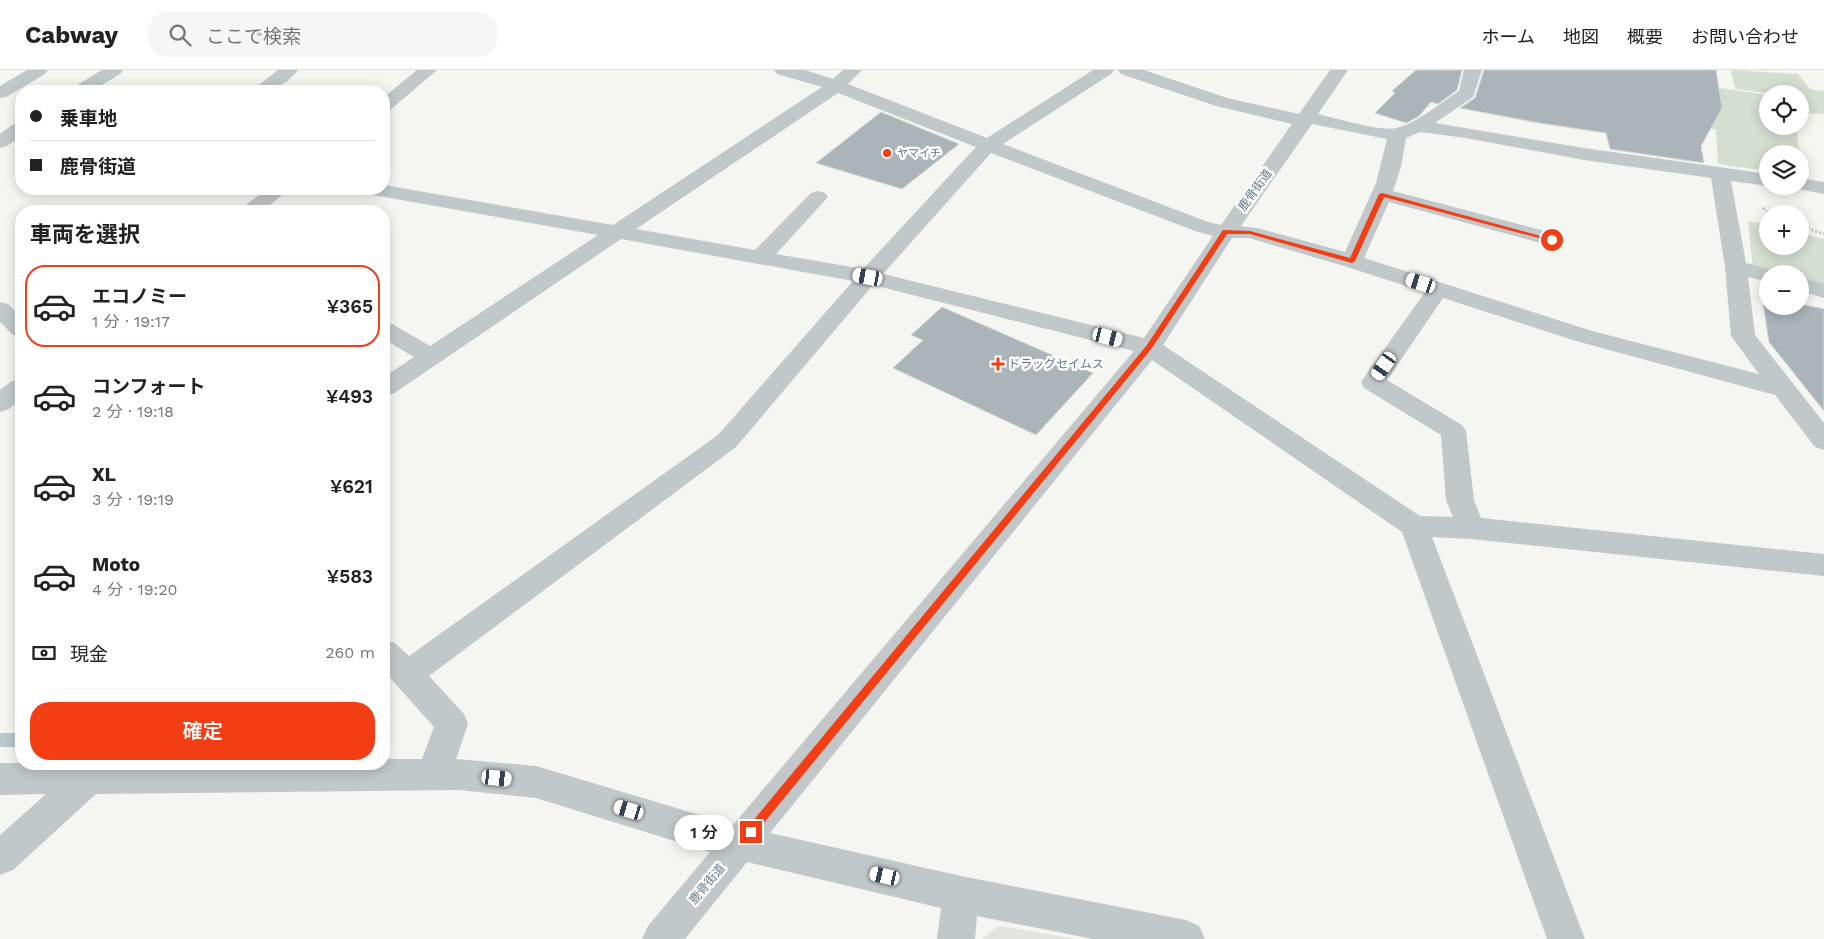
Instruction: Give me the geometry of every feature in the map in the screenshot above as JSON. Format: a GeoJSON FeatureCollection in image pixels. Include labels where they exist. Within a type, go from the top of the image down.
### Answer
{"type":"FeatureCollection","features":[{"type":"Feature","properties":{"kind":"street"},"geometry":{"type":"LineString","coordinates":[[0,93],[39,70]]}},
{"type":"Feature","properties":{"kind":"street"},"geometry":{"type":"LineString","coordinates":[[90,85],[114,70]]}},
{"type":"Feature","properties":{"kind":"street"},"geometry":{"type":"LineString","coordinates":[[268,85],[289,70]]}},
{"type":"Feature","properties":{"kind":"street"},"geometry":{"type":"LineString","coordinates":[[390,101],[428,70]]}},
{"type":"Feature","properties":{"kind":"street"},"geometry":{"type":"LineString","coordinates":[[783,70],[836,86],[987,146],[1202,227],[1226,232],[1250,232],[1439,288],[1584,336],[1785,389]]}},
{"type":"Feature","properties":{"kind":"street"},"geometry":{"type":"LineString","coordinates":[[390,384],[836,86],[854,70]]}},
{"type":"Feature","properties":{"kind":"street"},"geometry":{"type":"LineString","coordinates":[[408,674],[727,441],[868,277],[987,146],[1105,70]]}},
{"type":"Feature","properties":{"kind":"street"},"geometry":{"type":"LineString","coordinates":[[1127,70],[1222,102],[1372,132],[1397,134],[1418,126],[1467,93],[1473,70]]}},
{"type":"Feature","properties":{"kind":"street","name":"鹿骨街道"},"geometry":{"type":"LineString","coordinates":[[661,939],[1150,347],[1226,232],[1339,70]]}},
{"type":"Feature","properties":{"kind":"street"},"geometry":{"type":"LineString","coordinates":[[1418,126],[1466,132],[1584,154],[1759,179]]}},
{"type":"Feature","properties":{"kind":"street"},"geometry":{"type":"LineString","coordinates":[[0,142],[15,132]]}},
{"type":"Feature","properties":{"kind":"street"},"geometry":{"type":"LineString","coordinates":[[1352,261],[1382,194],[1396,149],[1397,134]]}},
{"type":"Feature","properties":{"kind":"street"},"geometry":{"type":"LineString","coordinates":[[1720,173],[1736,267],[1743,336],[1824,441]]}},
{"type":"Feature","properties":{"kind":"street"},"geometry":{"type":"LineString","coordinates":[[1809,186],[1824,188]]}},
{"type":"Feature","properties":{"kind":"street"},"geometry":{"type":"LineString","coordinates":[[390,192],[868,277],[1150,347],[1414,526],[1471,528],[1824,565]]}},
{"type":"Feature","properties":{"kind":"street"},"geometry":{"type":"LineString","coordinates":[[1382,194],[1552,240]]}},
{"type":"Feature","properties":{"kind":"street"},"geometry":{"type":"LineString","coordinates":[[258,205],[271,195]]}},
{"type":"Feature","properties":{"kind":"street"},"geometry":{"type":"LineString","coordinates":[[760,258],[818,197]]}},
{"type":"Feature","properties":{"kind":"street"},"geometry":{"type":"LineString","coordinates":[[1736,267],[1759,273]]}},
{"type":"Feature","properties":{"kind":"street"},"geometry":{"type":"LineString","coordinates":[[1809,286],[1824,290]]}},
{"type":"Feature","properties":{"kind":"street"},"geometry":{"type":"LineString","coordinates":[[1439,288],[1373,382],[1453,431],[1460,500],[1471,528]]}},
{"type":"Feature","properties":{"kind":"street"},"geometry":{"type":"LineString","coordinates":[[0,309],[15,324]]}},
{"type":"Feature","properties":{"kind":"street"},"geometry":{"type":"LineString","coordinates":[[390,332],[432,357]]}},
{"type":"Feature","properties":{"kind":"street"},"geometry":{"type":"LineString","coordinates":[[0,403],[15,392]]}},
{"type":"Feature","properties":{"kind":"street"},"geometry":{"type":"LineString","coordinates":[[1414,526],[1566,939]]}},
{"type":"Feature","properties":{"kind":"street"},"geometry":{"type":"LineString","coordinates":[[390,658],[408,674],[452,724],[434,774]]}},
{"type":"Feature","properties":{"kind":"street"},"geometry":{"type":"LineString","coordinates":[[0,779],[459,774],[536,782],[741,844],[961,894],[1186,939]]}},
{"type":"Feature","properties":{"kind":"street"},"geometry":{"type":"LineString","coordinates":[[0,858],[90,777]]}},
{"type":"Feature","properties":{"kind":"street"},"geometry":{"type":"LineString","coordinates":[[956,939],[961,894]]}},
{"type":"Feature","properties":{"kind":"path"},"geometry":{"type":"LineString","coordinates":[[1809,229],[1824,234]]}},
{"type":"Feature","properties":{"kind":"shaded area"},"geometry":{"type":"Polygon","coordinates":[[[1731,70],[1798,74],[1807,85],[1759,85],[1759,92],[1735,89],[1731,70]]]}},
{"type":"Feature","properties":{"kind":"shaded area"},"geometry":{"type":"Polygon","coordinates":[[[1672,81],[1759,94],[1759,135],[1797,135],[1799,145],[1759,145],[1759,170],[1718,164],[1716,130],[1681,120],[1672,81]]]}},
{"type":"Feature","properties":{"kind":"shaded area"},"geometry":{"type":"Polygon","coordinates":[[[1809,88],[1824,91],[1824,114],[1809,113],[1809,88]]]}},
{"type":"Feature","properties":{"kind":"shaded area"},"geometry":{"type":"Polygon","coordinates":[[[1748,221],[1759,223],[1759,255],[1809,255],[1809,235],[1824,239],[1824,286],[1809,282],[1809,265],[1759,265],[1759,269],[1753,267],[1748,221]]]}},
{"type":"Feature","properties":{"kind":"shaded area"},"geometry":{"type":"Polygon","coordinates":[[[999,926],[1076,939],[982,939],[999,926]]]}},
{"type":"Feature","properties":{"kind":"building"},"geometry":{"type":"Polygon","coordinates":[[[1416,70],[1462,70],[1457,90],[1438,104],[1431,102],[1419,116],[1406,123],[1375,113],[1395,93],[1392,91],[1416,70]]]}},
{"type":"Feature","properties":{"kind":"building"},"geometry":{"type":"Polygon","coordinates":[[[1484,70],[1716,70],[1722,108],[1701,146],[1704,163],[1610,149],[1606,133],[1460,108],[1475,98],[1484,70]]]}},
{"type":"Feature","properties":{"kind":"building","name":"ヤマイチ"},"geometry":{"type":"Polygon","coordinates":[[[881,112],[959,144],[902,189],[816,163],[881,112]]]}},
{"type":"Feature","properties":{"kind":"building"},"geometry":{"type":"Polygon","coordinates":[[[1809,306],[1824,309],[1824,411],[1769,342],[1765,315],[1809,315],[1809,306]]]}},
{"type":"Feature","properties":{"kind":"building"},"geometry":{"type":"Polygon","coordinates":[[[942,307],[1093,373],[1036,435],[893,368],[923,340],[911,335],[942,307]]]}},
{"type":"Feature","properties":{"kind":"waterway"},"geometry":{"type":"LineString","coordinates":[[0,740],[15,740]]}},
{"type":"Feature","properties":{"kind":"place","name":"ヤマイチ"},"geometry":{"type":"Point","coordinates":[887,153]}},
{"type":"Feature","properties":{"kind":"place","name":"ドラッグセイムス"},"geometry":{"type":"Point","coordinates":[998,364]}},
{"type":"Feature","properties":{"kind":"route"},"geometry":{"type":"LineString","coordinates":[[751,832],[1150,347],[1226,232],[1250,232],[1352,261],[1382,194],[1552,240]]}}]}
